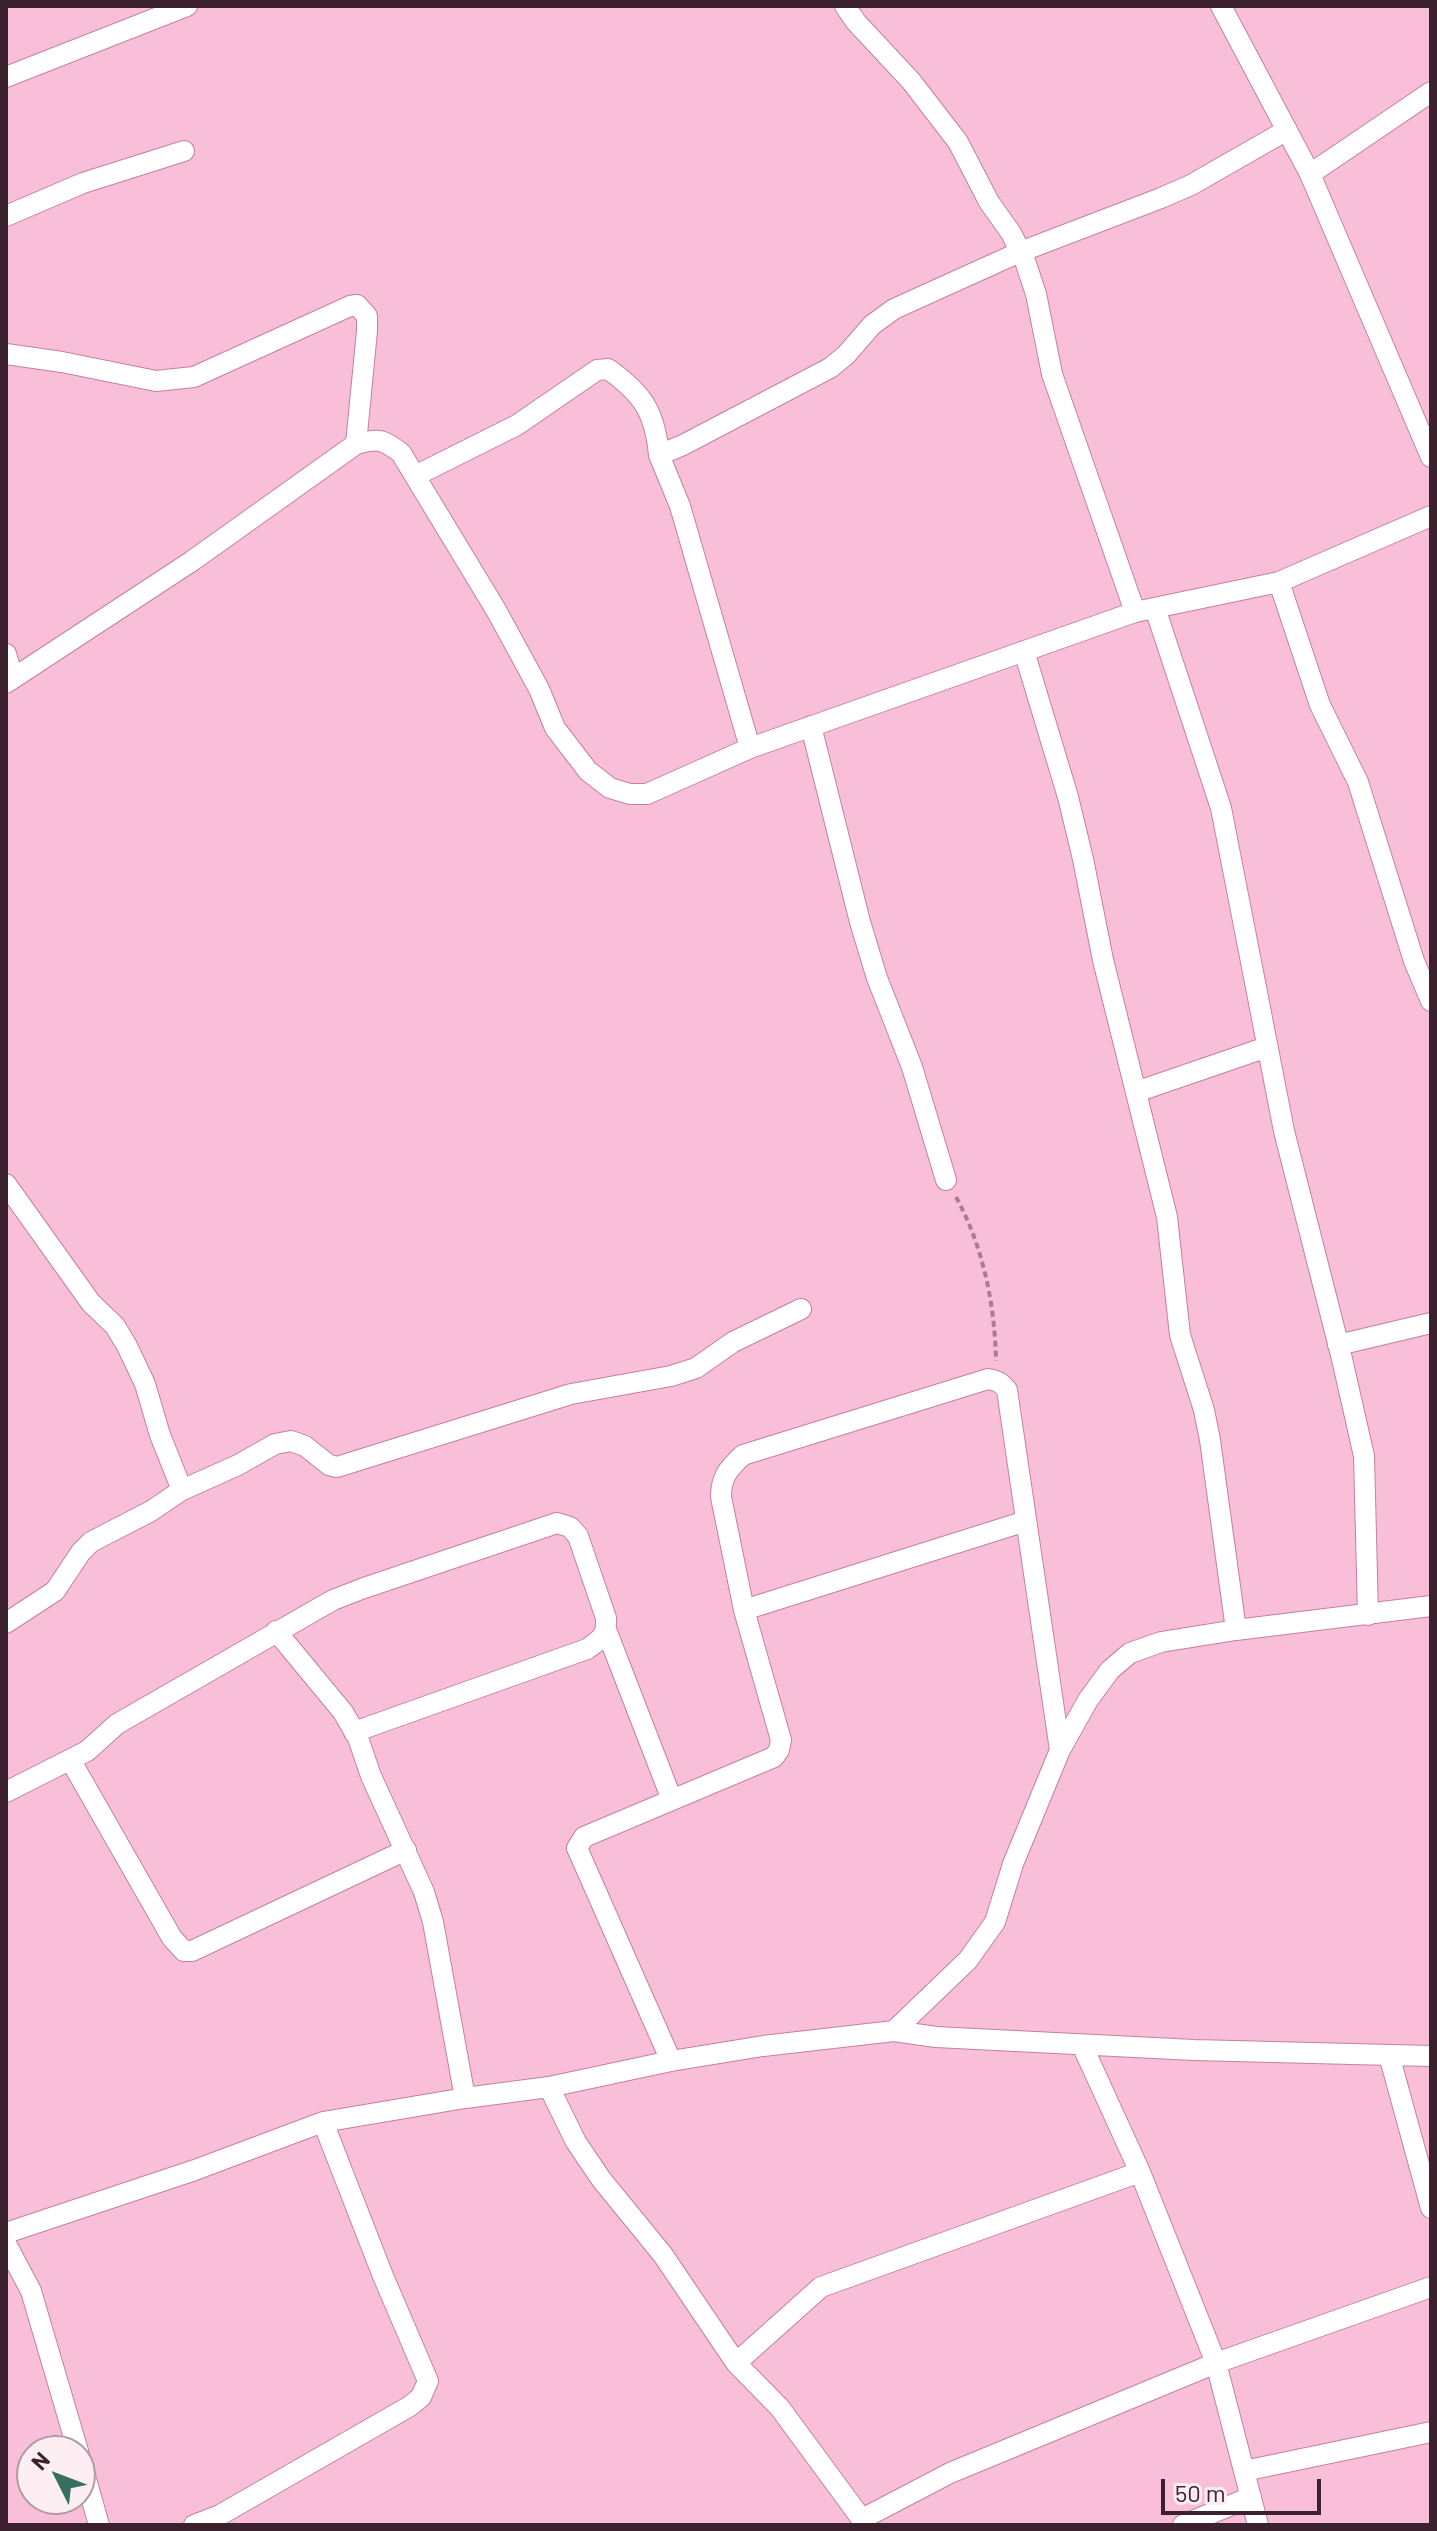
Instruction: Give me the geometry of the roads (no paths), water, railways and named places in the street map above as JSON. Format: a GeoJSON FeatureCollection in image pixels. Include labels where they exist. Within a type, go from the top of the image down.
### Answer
{"type":"FeatureCollection","features":[{"type":"Feature","properties":{"kind":"street"},"geometry":{"type":"LineString","coordinates":[[6,77],[187,6]]}},
{"type":"Feature","properties":{"kind":"street"},"geometry":{"type":"LineString","coordinates":[[845,6],[911,81],[958,142],[989,202],[1011,233],[1036,294],[1052,374],[1135,612]]}},
{"type":"Feature","properties":{"kind":"street"},"geometry":{"type":"LineString","coordinates":[[1221,6],[1310,174],[1431,457]]}},
{"type":"Feature","properties":{"kind":"street"},"geometry":{"type":"LineString","coordinates":[[1310,174],[1431,92]]}},
{"type":"Feature","properties":{"kind":"street"},"geometry":{"type":"LineString","coordinates":[[659,455],[830,368],[872,325],[894,309],[1020,252],[1171,194],[1287,130]]}},
{"type":"Feature","properties":{"kind":"street"},"geometry":{"type":"LineString","coordinates":[[6,216],[83,183],[184,151]]}},
{"type":"Feature","properties":{"kind":"street"},"geometry":{"type":"LineString","coordinates":[[6,354],[156,381],[194,377],[357,305],[367,316],[367,331],[356,444]]}},
{"type":"Feature","properties":{"kind":"street"},"geometry":{"type":"LineString","coordinates":[[415,476],[517,425],[597,370],[608,369],[623,379],[644,401],[656,426],[659,455],[680,506],[750,748]]}},
{"type":"Feature","properties":{"kind":"street"},"geometry":{"type":"LineString","coordinates":[[6,654],[9,681],[192,561],[356,444],[384,441],[401,453],[496,610],[539,689],[555,728],[588,771],[610,788],[630,794],[647,794],[750,748],[1135,612],[1279,582],[1431,516]]}},
{"type":"Feature","properties":{"kind":"street"},"geometry":{"type":"LineString","coordinates":[[1279,582],[1320,705],[1358,782],[1414,961],[1431,1001]]}},
{"type":"Feature","properties":{"kind":"street"},"geometry":{"type":"LineString","coordinates":[[1155,608],[1221,808],[1284,1131],[1364,1456],[1368,1615]]}},
{"type":"Feature","properties":{"kind":"street"},"geometry":{"type":"LineString","coordinates":[[1024,651],[1068,797],[1103,960],[1167,1217],[1180,1335],[1204,1410],[1210,1440],[1236,1630]]}},
{"type":"Feature","properties":{"kind":"street"},"geometry":{"type":"LineString","coordinates":[[811,726],[860,922],[877,978],[912,1067],[946,1180]]}},
{"type":"Feature","properties":{"kind":"street"},"geometry":{"type":"LineString","coordinates":[[1136,1092],[1267,1047]]}},
{"type":"Feature","properties":{"kind":"street"},"geometry":{"type":"LineString","coordinates":[[6,1184],[91,1303],[115,1326],[127,1346],[145,1384],[160,1435],[182,1490]]}},
{"type":"Feature","properties":{"kind":"street"},"geometry":{"type":"LineString","coordinates":[[6,1623],[55,1591],[91,1542],[151,1511],[182,1490],[238,1465],[275,1444],[291,1441],[305,1446],[329,1465],[337,1467],[571,1394],[671,1376],[696,1368],[733,1342],[801,1309]]}},
{"type":"Feature","properties":{"kind":"street"},"geometry":{"type":"LineString","coordinates":[[1338,1345],[1431,1323]]}},
{"type":"Feature","properties":{"kind":"street"},"geometry":{"type":"LineString","coordinates":[[671,2061],[577,1848],[584,1837],[774,1757],[779,1750],[781,1740],[744,1610],[721,1497],[721,1480],[743,1455],[988,1379],[997,1380],[1007,1390],[1060,1750]]}},
{"type":"Feature","properties":{"kind":"street"},"geometry":{"type":"LineString","coordinates":[[744,1610],[1026,1521]]}},
{"type":"Feature","properties":{"kind":"street"},"geometry":{"type":"LineString","coordinates":[[6,1792],[71,1761],[117,1724],[333,1600],[557,1523],[570,1527],[578,1536],[606,1618],[607,1632],[672,1800]]}},
{"type":"Feature","properties":{"kind":"street"},"geometry":{"type":"LineString","coordinates":[[894,2031],[968,1960],[995,1922],[1013,1864],[1060,1750],[1088,1700],[1110,1670],[1130,1653],[1161,1642],[1236,1630],[1431,1606]]}},
{"type":"Feature","properties":{"kind":"street"},"geometry":{"type":"LineString","coordinates":[[276,1631],[343,1712],[424,1892],[433,1922],[465,2098]]}},
{"type":"Feature","properties":{"kind":"street"},"geometry":{"type":"LineString","coordinates":[[354,1732],[587,1649],[607,1632]]}},
{"type":"Feature","properties":{"kind":"street"},"geometry":{"type":"LineString","coordinates":[[71,1761],[172,1938],[184,1951],[192,1951],[406,1850]]}},
{"type":"Feature","properties":{"kind":"street"},"geometry":{"type":"LineString","coordinates":[[6,2233],[195,2170],[323,2122],[549,2087],[671,2061],[763,2046],[894,2031],[936,2037],[1082,2045],[1431,2056]]}},
{"type":"Feature","properties":{"kind":"street"},"geometry":{"type":"LineString","coordinates":[[1082,2045],[1140,2172],[1216,2363],[1258,2525]]}},
{"type":"Feature","properties":{"kind":"street"},"geometry":{"type":"LineString","coordinates":[[1389,2055],[1431,2208]]}},
{"type":"Feature","properties":{"kind":"street"},"geometry":{"type":"LineString","coordinates":[[549,2087],[585,2157],[663,2255],[736,2363],[780,2408],[864,2522],[950,2473],[1216,2363],[1431,2287]]}},
{"type":"Feature","properties":{"kind":"street"},"geometry":{"type":"LineString","coordinates":[[194,2525],[220,2515],[410,2406],[421,2397],[428,2381],[323,2122]]}},
{"type":"Feature","properties":{"kind":"street"},"geometry":{"type":"LineString","coordinates":[[736,2363],[821,2287],[1140,2172]]}},
{"type":"Feature","properties":{"kind":"street"},"geometry":{"type":"LineString","coordinates":[[6,2244],[31,2291],[73,2435]]}},
{"type":"Feature","properties":{"kind":"street"},"geometry":{"type":"LineString","coordinates":[[1244,2471],[1431,2432]]}},
{"type":"Feature","properties":{"kind":"street"},"geometry":{"type":"LineString","coordinates":[[1183,2525],[1251,2497]]}}]}
